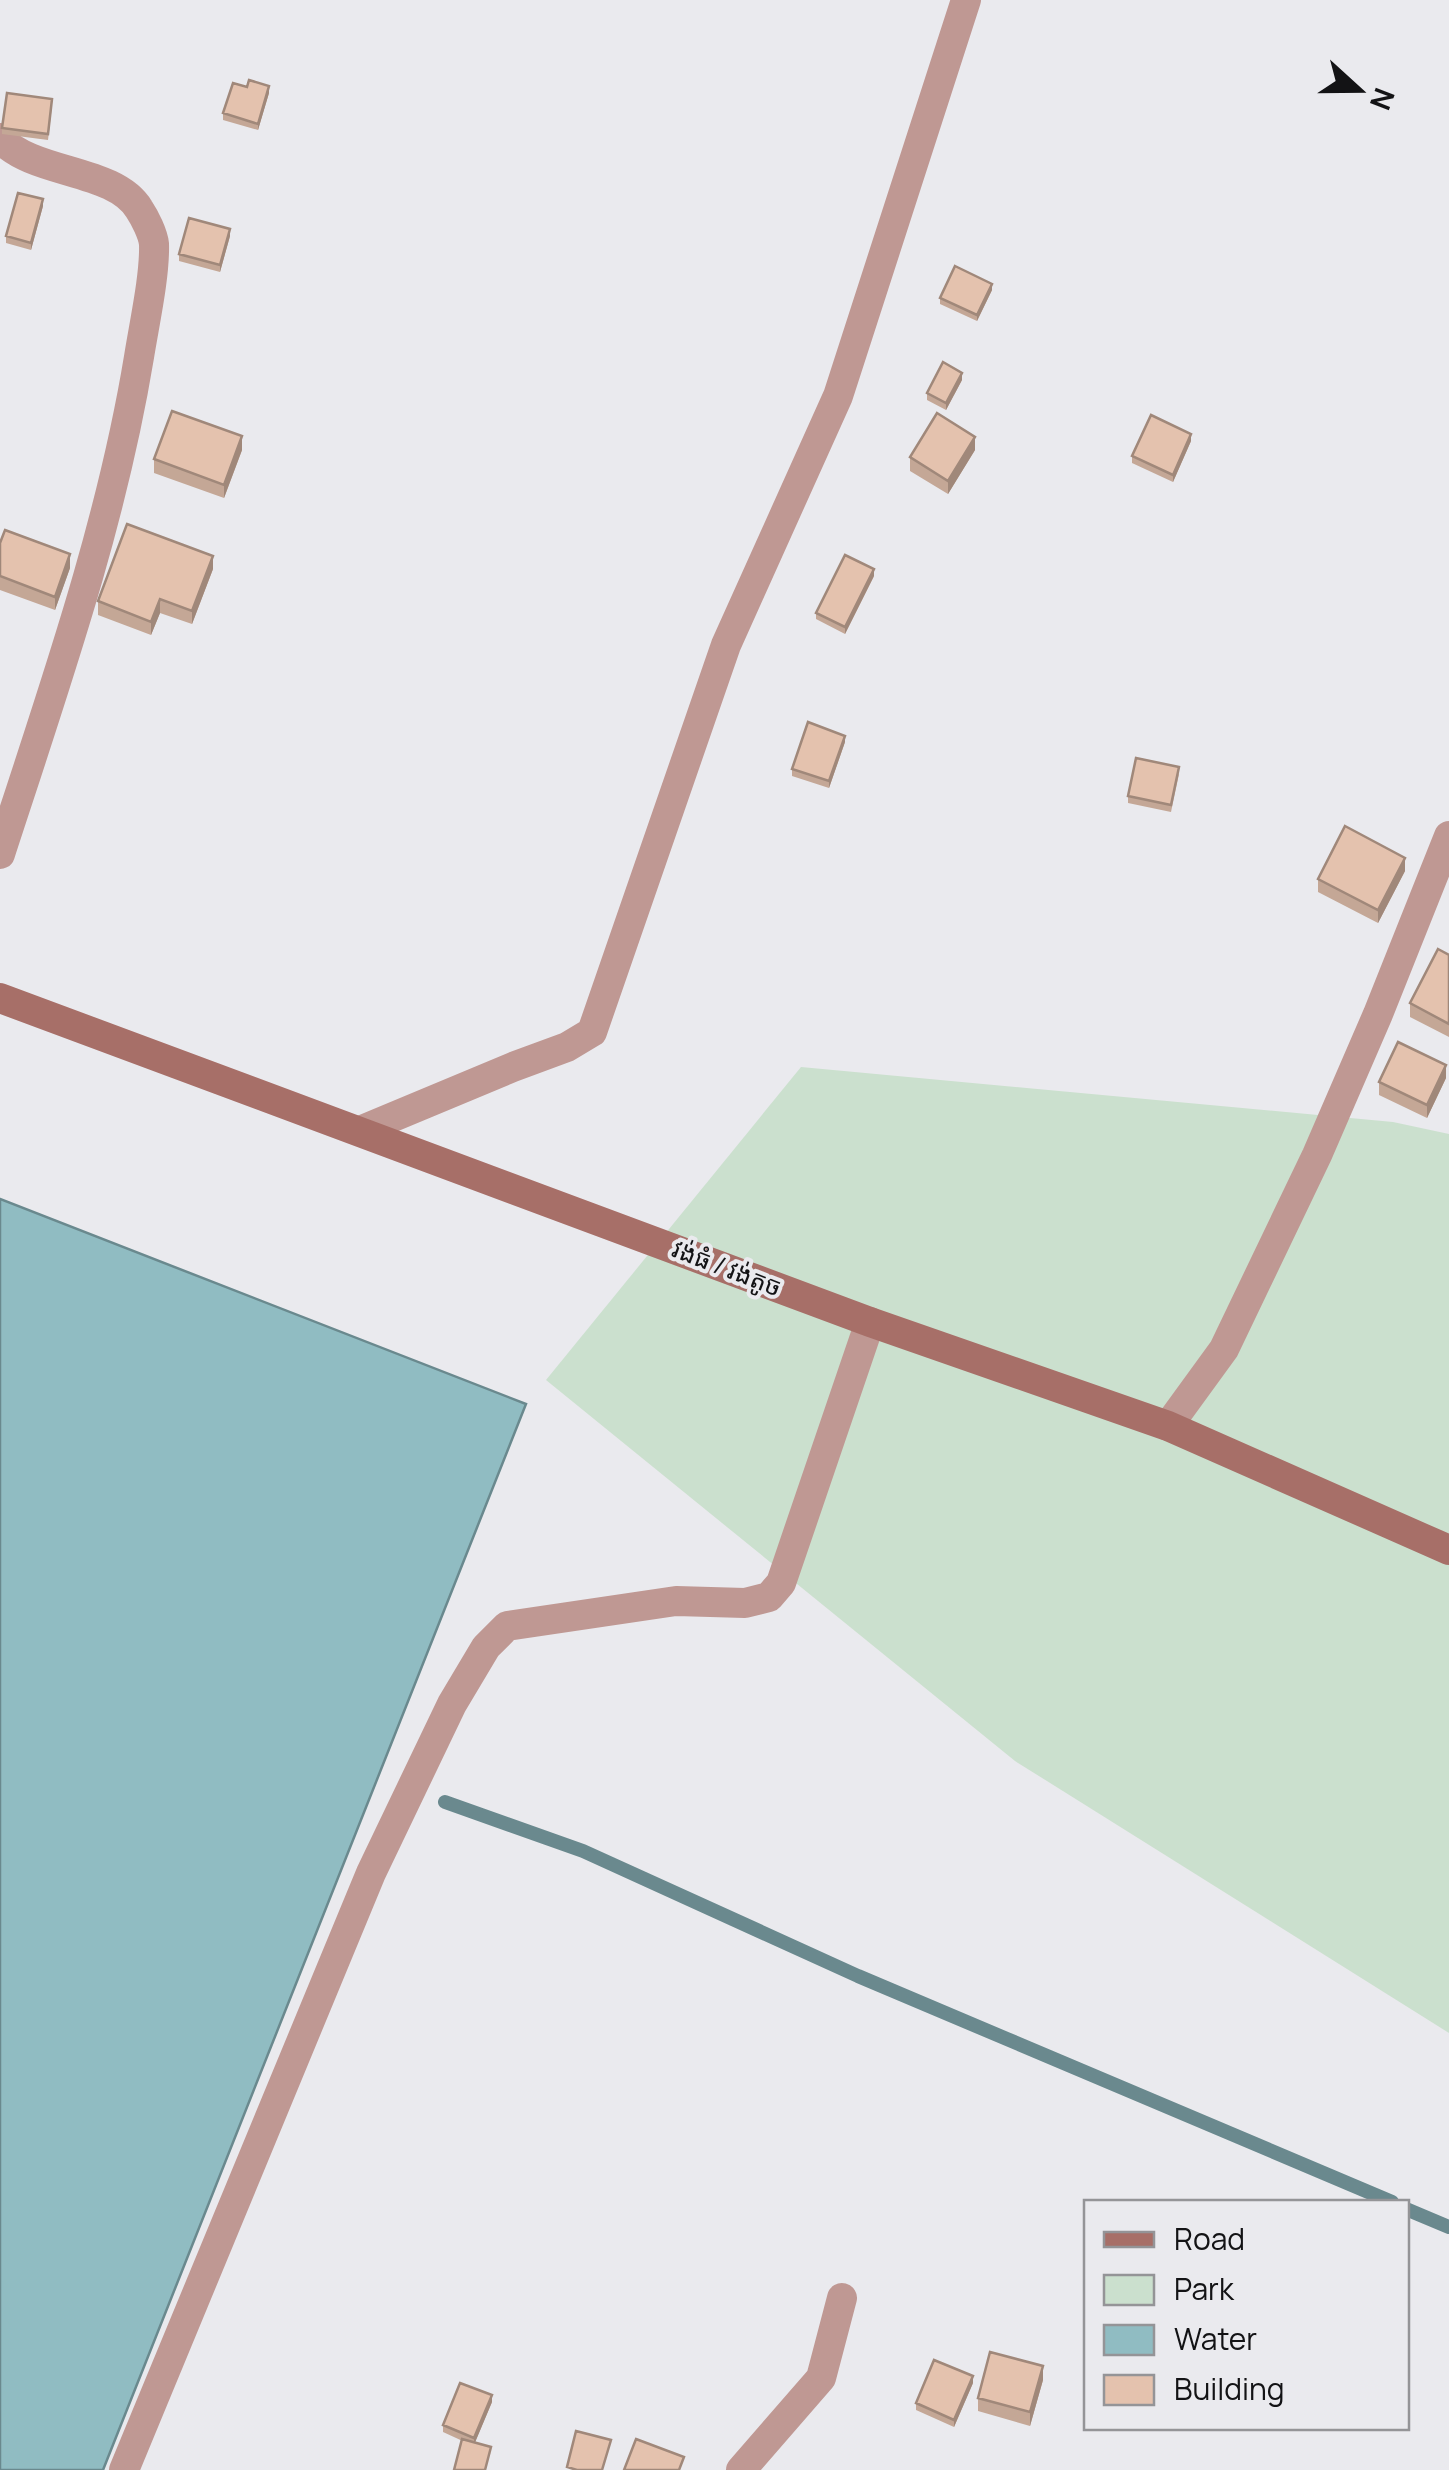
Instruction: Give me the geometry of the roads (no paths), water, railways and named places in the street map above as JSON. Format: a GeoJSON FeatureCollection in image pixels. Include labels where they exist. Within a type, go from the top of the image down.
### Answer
{"type":"FeatureCollection","features":[{"type":"Feature","properties":{"kind":"main road","name":"វង់ធំ / វង់តូច"},"geometry":{"type":"LineString","coordinates":[[0,998],[870,1322],[1168,1426],[1449,1550]]}},
{"type":"Feature","properties":{"kind":"street"},"geometry":{"type":"LineString","coordinates":[[362,1130],[513,1066],[568,1048],[592,1032],[726,646],[838,396],[966,0]]}},
{"type":"Feature","properties":{"kind":"street"},"geometry":{"type":"LineString","coordinates":[[0,138],[10,149],[108,184],[137,206],[154,241],[124,445],[58,677],[0,854]]}},
{"type":"Feature","properties":{"kind":"street"},"geometry":{"type":"LineString","coordinates":[[1168,1426],[1224,1348],[1317,1155],[1449,836]]}},
{"type":"Feature","properties":{"kind":"street"},"geometry":{"type":"LineString","coordinates":[[124,2470],[371,1873],[452,1704],[486,1647],[507,1626],[676,1600],[745,1602],[770,1596],[781,1583],[870,1322]]}},
{"type":"Feature","properties":{"kind":"street"},"geometry":{"type":"LineString","coordinates":[[741,2470],[821,2378],[842,2298]]}},
{"type":"Feature","properties":{"kind":"water"},"geometry":{"type":"Polygon","coordinates":[[[0,1199],[526,1404],[103,2470],[0,2470],[0,1199]]]}},
{"type":"Feature","properties":{"kind":"waterway"},"geometry":{"type":"LineString","coordinates":[[445,1802],[583,1851],[858,1976],[1387,2200]]}},
{"type":"Feature","properties":{"kind":"waterway"},"geometry":{"type":"LineString","coordinates":[[1409,2210],[1449,2227]]}}]}
